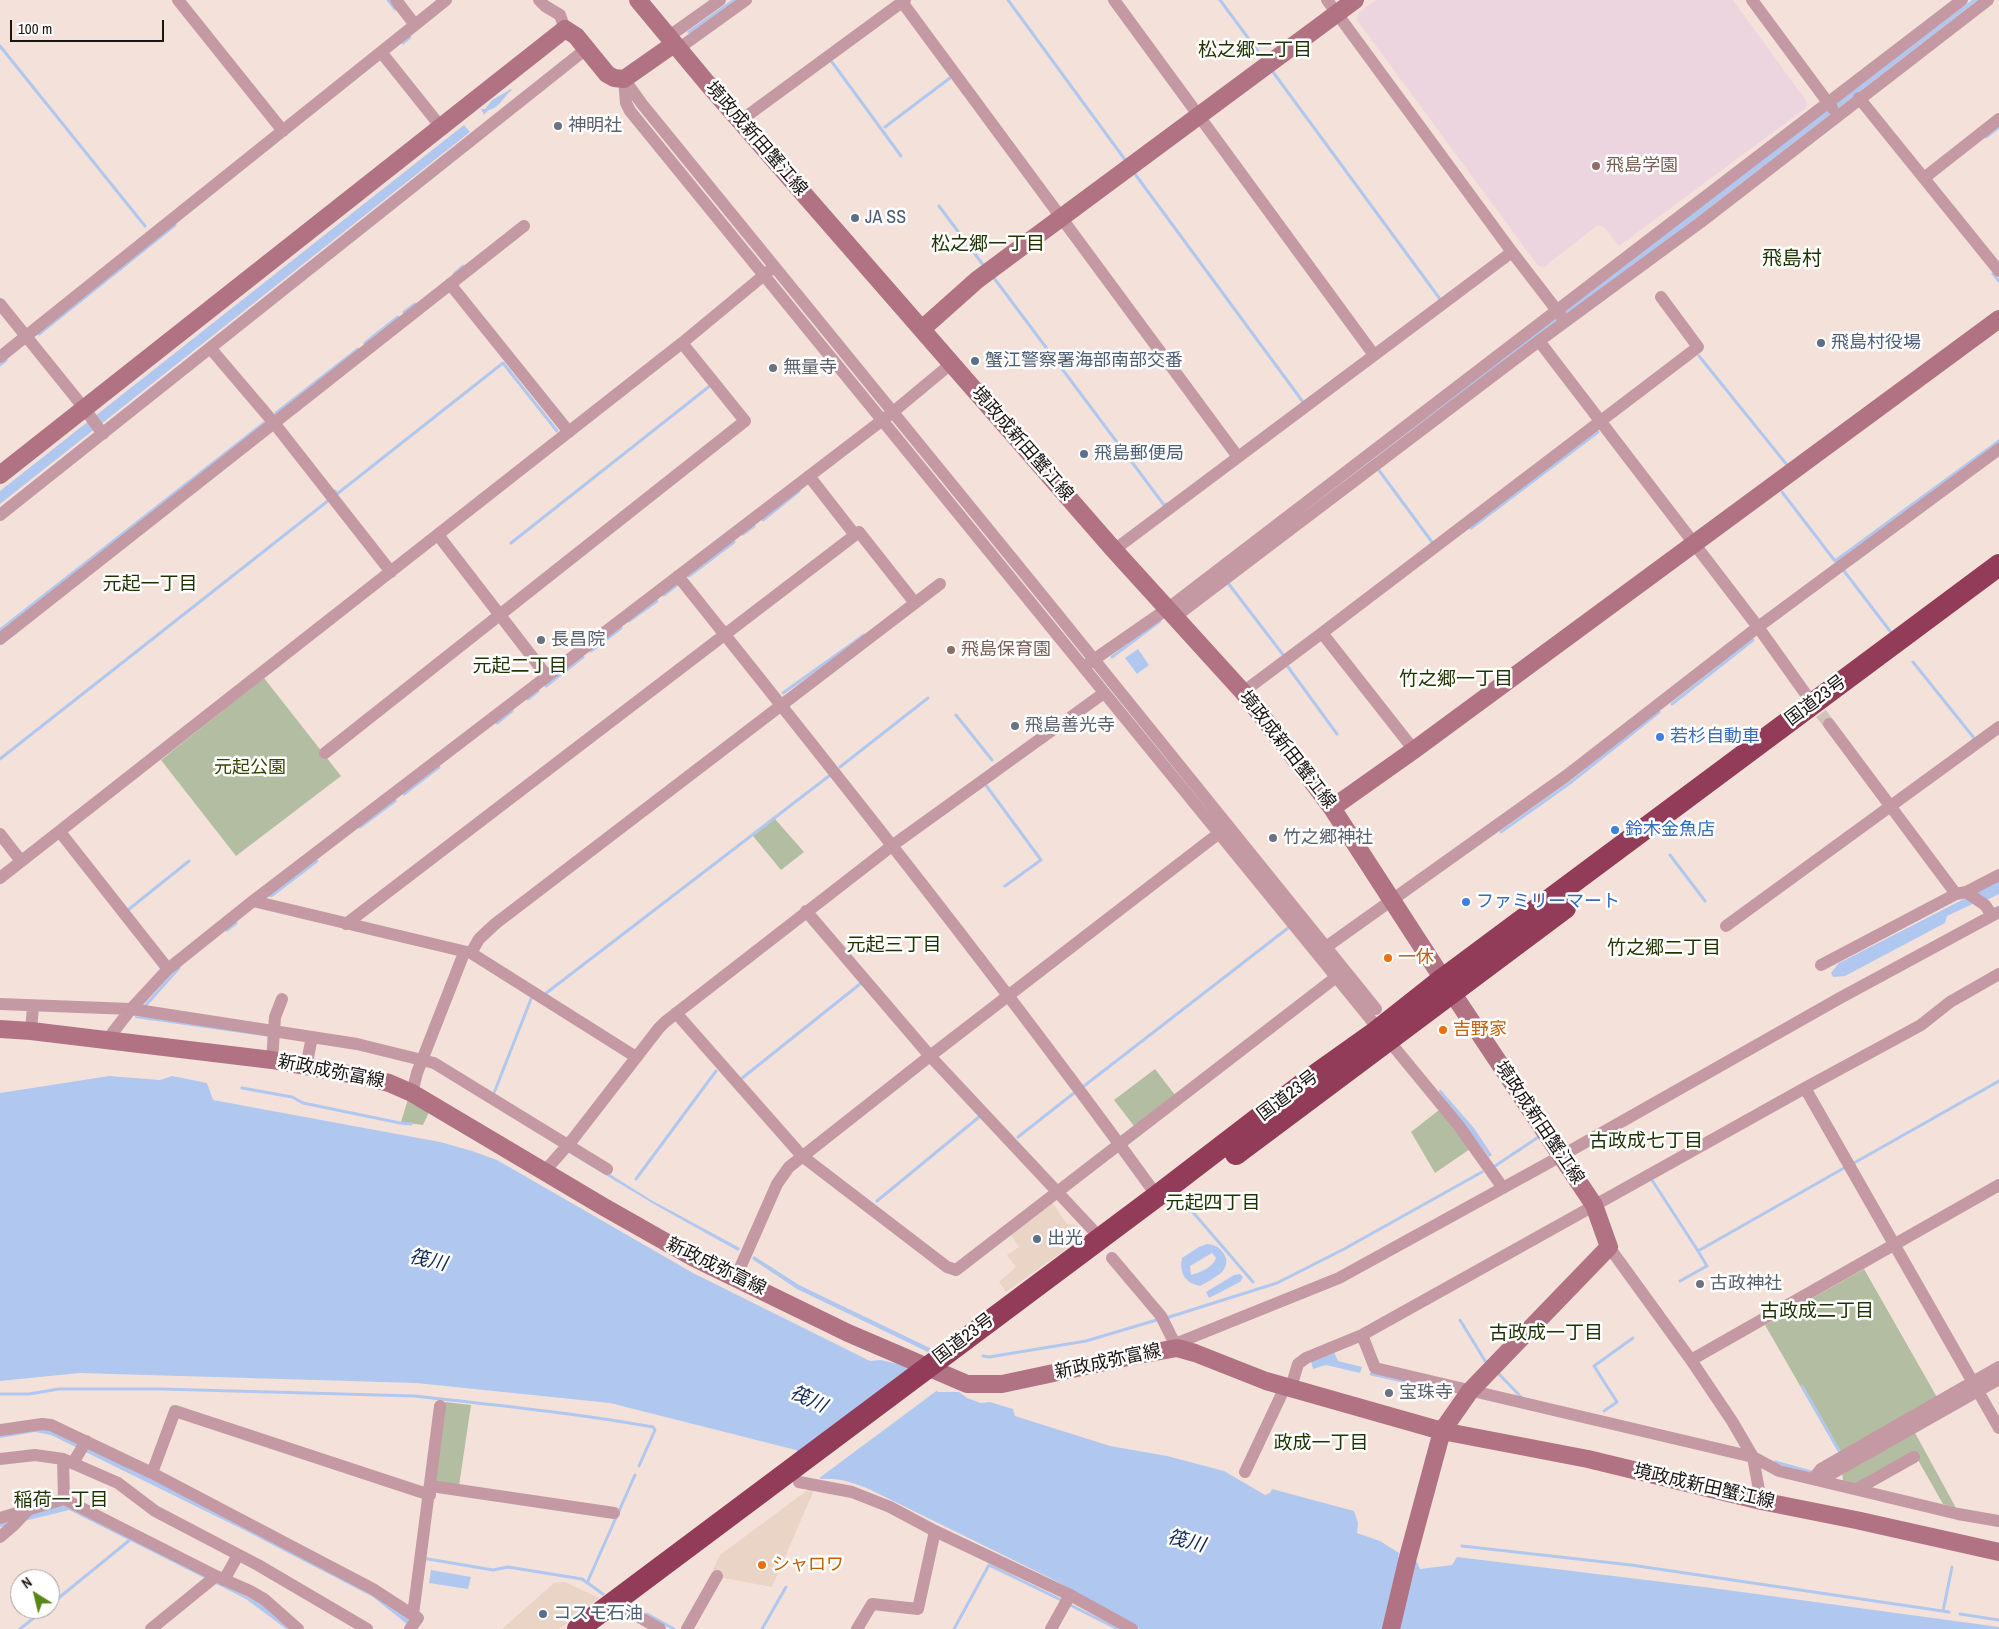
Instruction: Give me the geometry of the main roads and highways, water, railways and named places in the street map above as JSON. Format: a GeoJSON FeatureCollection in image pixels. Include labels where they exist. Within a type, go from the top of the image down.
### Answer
{"type":"FeatureCollection","features":[{"type":"Feature","properties":{"kind":"highway","name":"国道23号"},"geometry":{"type":"LineString","coordinates":[[932,1373],[1448,986],[1999,565]]}},
{"type":"Feature","properties":{"kind":"highway","name":"国道23号"},"geometry":{"type":"LineString","coordinates":[[602,1629],[1307,1081],[1376,1032],[1448,986],[1999,581]]}},
{"type":"Feature","properties":{"kind":"highway","name":"国道23号"},"geometry":{"type":"LineString","coordinates":[[578,1629],[801,1474]]}},
{"type":"Feature","properties":{"kind":"main road","name":"境政成新田蟹江線"},"geometry":{"type":"LineString","coordinates":[[638,0],[740,121],[1114,550],[1243,692],[1332,808],[1594,1205],[1609,1247],[1470,1391],[1442,1430],[1588,1460],[1760,1501],[1999,1552]]}},
{"type":"Feature","properties":{"kind":"main road"},"geometry":{"type":"LineString","coordinates":[[922,328],[977,280],[1198,115],[1332,7],[1355,0]]}},
{"type":"Feature","properties":{"kind":"main road"},"geometry":{"type":"LineString","coordinates":[[0,475],[86,411],[565,29],[576,36],[607,74],[614,78],[624,79],[673,43]]}},
{"type":"Feature","properties":{"kind":"main road"},"geometry":{"type":"LineString","coordinates":[[1332,808],[1695,544],[1999,319]]}},
{"type":"Feature","properties":{"kind":"main road","name":"新政成弥富線"},"geometry":{"type":"LineString","coordinates":[[0,1029],[31,1031],[272,1060],[389,1082],[412,1093],[544,1172],[694,1258],[932,1373],[966,1384],[1002,1384],[1177,1348],[1195,1353],[1266,1381],[1442,1430]]}},
{"type":"Feature","properties":{"kind":"main road"},"geometry":{"type":"LineString","coordinates":[[1391,1629],[1442,1430]]}},
{"type":"Feature","properties":{"kind":"water"},"geometry":{"type":"Polygon","coordinates":[[[1972,0],[1978,0],[1691,222],[1175,606],[1972,0]]]}},
{"type":"Feature","properties":{"kind":"water"},"geometry":{"type":"Polygon","coordinates":[[[511,89],[499,104],[484,115],[481,109],[485,109],[492,100],[511,89]]]}},
{"type":"Feature","properties":{"kind":"water"},"geometry":{"type":"Polygon","coordinates":[[[464,125],[470,132],[0,504],[0,491],[464,125]]]}},
{"type":"Feature","properties":{"kind":"water"},"geometry":{"type":"Polygon","coordinates":[[[1138,649],[1149,665],[1137,674],[1125,658],[1138,649]]]}},
{"type":"Feature","properties":{"kind":"water"},"geometry":{"type":"Polygon","coordinates":[[[1999,881],[1999,894],[1947,916],[1945,923],[1845,976],[1833,977],[1831,973],[1839,963],[1999,881]]]}},
{"type":"Feature","properties":{"kind":"water"},"geometry":{"type":"Polygon","coordinates":[[[135,1016],[270,1034],[270,1037],[135,1018],[135,1016]]]}},
{"type":"Feature","properties":{"kind":"water","name":"筏川"},"geometry":{"type":"Polygon","coordinates":[[[109,1076],[160,1080],[172,1076],[207,1083],[213,1100],[440,1142],[497,1160],[693,1273],[870,1361],[881,1360],[910,1367],[938,1392],[959,1392],[967,1398],[981,1403],[990,1402],[1013,1409],[1015,1416],[1110,1446],[1167,1456],[1224,1471],[1265,1495],[1270,1493],[1272,1489],[1354,1511],[1358,1523],[1357,1533],[1380,1541],[1399,1553],[1398,1557],[1417,1562],[1420,1569],[1452,1565],[1457,1557],[1712,1588],[1999,1627],[1999,1629],[1140,1629],[1054,1580],[871,1490],[834,1479],[821,1479],[806,1458],[796,1450],[610,1403],[416,1383],[79,1373],[0,1381],[0,1093],[109,1076]]]}},
{"type":"Feature","properties":{"kind":"water"},"geometry":{"type":"Polygon","coordinates":[[[1440,1089],[1474,1128],[1492,1155],[1489,1157],[1439,1092],[1440,1089]]]}},
{"type":"Feature","properties":{"kind":"water"},"geometry":{"type":"Polygon","coordinates":[[[570,1149],[651,1200],[740,1248],[738,1251],[652,1203],[569,1153],[570,1149]]]}},
{"type":"Feature","properties":{"kind":"water"},"geometry":{"type":"Polygon","coordinates":[[[1207,1244],[1217,1247],[1226,1259],[1225,1268],[1221,1273],[1200,1286],[1187,1280],[1181,1268],[1182,1258],[1207,1244]],[[1212,1253],[1190,1266],[1191,1275],[1206,1269],[1216,1258],[1212,1253]]]}},
{"type":"Feature","properties":{"kind":"water"},"geometry":{"type":"Polygon","coordinates":[[[754,1256],[799,1285],[934,1350],[930,1353],[797,1289],[752,1259],[754,1256]]]}},
{"type":"Feature","properties":{"kind":"water"},"geometry":{"type":"Polygon","coordinates":[[[1240,1274],[1243,1277],[1240,1282],[1209,1298],[1206,1292],[1234,1275],[1240,1274]]]}},
{"type":"Feature","properties":{"kind":"water"},"geometry":{"type":"Polygon","coordinates":[[[1334,1352],[1338,1361],[1362,1367],[1360,1373],[1326,1365],[1313,1369],[1311,1361],[1334,1352]]]}},
{"type":"Feature","properties":{"kind":"water"},"geometry":{"type":"Polygon","coordinates":[[[34,1428],[53,1430],[342,1574],[411,1619],[408,1625],[373,1597],[242,1529],[51,1435],[35,1432],[0,1438],[0,1433],[34,1428]]]}},
{"type":"Feature","properties":{"kind":"water"},"geometry":{"type":"Polygon","coordinates":[[[61,1504],[264,1605],[292,1629],[286,1629],[246,1599],[69,1510],[0,1527],[0,1523],[61,1504]]]}},
{"type":"Feature","properties":{"kind":"water"},"geometry":{"type":"Polygon","coordinates":[[[431,1570],[471,1577],[468,1589],[429,1583],[431,1570]]]}},
{"type":"Feature","properties":{"kind":"waterway"},"geometry":{"type":"LineString","coordinates":[[388,0],[395,9]]}},
{"type":"Feature","properties":{"kind":"waterway"},"geometry":{"type":"LineString","coordinates":[[689,32],[734,0]]}},
{"type":"Feature","properties":{"kind":"waterway"},"geometry":{"type":"LineString","coordinates":[[1008,0],[1126,161]]}},
{"type":"Feature","properties":{"kind":"waterway"},"geometry":{"type":"LineString","coordinates":[[1220,0],[1263,58]]}},
{"type":"Feature","properties":{"kind":"waterway"},"geometry":{"type":"LineString","coordinates":[[403,43],[410,37]]}},
{"type":"Feature","properties":{"kind":"waterway"},"geometry":{"type":"LineString","coordinates":[[0,46],[145,226]]}},
{"type":"Feature","properties":{"kind":"waterway"},"geometry":{"type":"LineString","coordinates":[[832,62],[901,156]]}},
{"type":"Feature","properties":{"kind":"waterway"},"geometry":{"type":"LineString","coordinates":[[1273,72],[1440,299]]}},
{"type":"Feature","properties":{"kind":"waterway"},"geometry":{"type":"LineString","coordinates":[[885,127],[950,78]]}},
{"type":"Feature","properties":{"kind":"waterway"},"geometry":{"type":"LineString","coordinates":[[1986,137],[1999,127]]}},
{"type":"Feature","properties":{"kind":"waterway"},"geometry":{"type":"LineString","coordinates":[[1135,174],[1303,402]]}},
{"type":"Feature","properties":{"kind":"waterway"},"geometry":{"type":"LineString","coordinates":[[939,206],[984,266]]}},
{"type":"Feature","properties":{"kind":"waterway"},"geometry":{"type":"LineString","coordinates":[[39,334],[175,225]]}},
{"type":"Feature","properties":{"kind":"waterway"},"geometry":{"type":"LineString","coordinates":[[454,274],[463,266]]}},
{"type":"Feature","properties":{"kind":"waterway"},"geometry":{"type":"LineString","coordinates":[[1993,274],[1999,281]]}},
{"type":"Feature","properties":{"kind":"waterway"},"geometry":{"type":"LineString","coordinates":[[994,278],[1164,505],[1166,504]]}},
{"type":"Feature","properties":{"kind":"waterway"},"geometry":{"type":"LineString","coordinates":[[404,312],[415,304]]}},
{"type":"Feature","properties":{"kind":"waterway"},"geometry":{"type":"LineString","coordinates":[[365,343],[398,317]]}},
{"type":"Feature","properties":{"kind":"waterway"},"geometry":{"type":"LineString","coordinates":[[276,413],[358,349]]}},
{"type":"Feature","properties":{"kind":"waterway"},"geometry":{"type":"LineString","coordinates":[[1699,356],[1787,465]]}},
{"type":"Feature","properties":{"kind":"waterway"},"geometry":{"type":"LineString","coordinates":[[0,365],[6,360]]}},
{"type":"Feature","properties":{"kind":"waterway"},"geometry":{"type":"LineString","coordinates":[[335,491],[337,494],[503,363],[557,431]]}},
{"type":"Feature","properties":{"kind":"waterway"},"geometry":{"type":"LineString","coordinates":[[511,543],[711,385]]}},
{"type":"Feature","properties":{"kind":"waterway"},"geometry":{"type":"LineString","coordinates":[[0,630],[264,423]]}},
{"type":"Feature","properties":{"kind":"waterway"},"geometry":{"type":"LineString","coordinates":[[1471,528],[1598,432]]}},
{"type":"Feature","properties":{"kind":"waterway"},"geometry":{"type":"LineString","coordinates":[[1782,492],[1835,561],[1999,441]]}},
{"type":"Feature","properties":{"kind":"waterway"},"geometry":{"type":"LineString","coordinates":[[1378,469],[1432,542]]}},
{"type":"Feature","properties":{"kind":"waterway"},"geometry":{"type":"LineString","coordinates":[[763,520],[799,491]]}},
{"type":"Feature","properties":{"kind":"waterway"},"geometry":{"type":"LineString","coordinates":[[0,759],[329,500]]}},
{"type":"Feature","properties":{"kind":"waterway"},"geometry":{"type":"LineString","coordinates":[[743,534],[754,526]]}},
{"type":"Feature","properties":{"kind":"waterway"},"geometry":{"type":"LineString","coordinates":[[689,576],[734,542]]}},
{"type":"Feature","properties":{"kind":"waterway"},"geometry":{"type":"LineString","coordinates":[[1844,571],[1890,631]]}},
{"type":"Feature","properties":{"kind":"waterway"},"geometry":{"type":"LineString","coordinates":[[1228,583],[1284,656]]}},
{"type":"Feature","properties":{"kind":"waterway"},"geometry":{"type":"LineString","coordinates":[[664,595],[678,584]]}},
{"type":"Feature","properties":{"kind":"waterway"},"geometry":{"type":"LineString","coordinates":[[629,621],[657,601]]}},
{"type":"Feature","properties":{"kind":"waterway"},"geometry":{"type":"LineString","coordinates":[[1112,657],[1160,621]]}},
{"type":"Feature","properties":{"kind":"waterway"},"geometry":{"type":"LineString","coordinates":[[591,651],[621,628]]}},
{"type":"Feature","properties":{"kind":"waterway"},"geometry":{"type":"LineString","coordinates":[[783,693],[864,635]]}},
{"type":"Feature","properties":{"kind":"waterway"},"geometry":{"type":"LineString","coordinates":[[1672,704],[1753,640]]}},
{"type":"Feature","properties":{"kind":"waterway"},"geometry":{"type":"LineString","coordinates":[[546,686],[583,657]]}},
{"type":"Feature","properties":{"kind":"waterway"},"geometry":{"type":"LineString","coordinates":[[1913,662],[1974,738]]}},
{"type":"Feature","properties":{"kind":"waterway"},"geometry":{"type":"LineString","coordinates":[[1288,667],[1337,734]]}},
{"type":"Feature","properties":{"kind":"waterway"},"geometry":{"type":"LineString","coordinates":[[528,699],[538,691]]}},
{"type":"Feature","properties":{"kind":"waterway"},"geometry":{"type":"LineString","coordinates":[[840,767],[928,698]]}},
{"type":"Feature","properties":{"kind":"waterway"},"geometry":{"type":"LineString","coordinates":[[497,723],[512,711]]}},
{"type":"Feature","properties":{"kind":"waterway"},"geometry":{"type":"LineString","coordinates":[[1501,832],[1570,783],[1659,712]]}},
{"type":"Feature","properties":{"kind":"waterway"},"geometry":{"type":"LineString","coordinates":[[956,715],[992,760]]}},
{"type":"Feature","properties":{"kind":"waterway"},"geometry":{"type":"LineString","coordinates":[[404,794],[439,767]]}},
{"type":"Feature","properties":{"kind":"waterway"},"geometry":{"type":"LineString","coordinates":[[545,994],[829,776]]}},
{"type":"Feature","properties":{"kind":"waterway"},"geometry":{"type":"LineString","coordinates":[[985,784],[1041,860],[1005,886]]}},
{"type":"Feature","properties":{"kind":"waterway"},"geometry":{"type":"LineString","coordinates":[[360,827],[395,801]]}},
{"type":"Feature","properties":{"kind":"waterway"},"geometry":{"type":"LineString","coordinates":[[1670,855],[1705,901]]}},
{"type":"Feature","properties":{"kind":"waterway"},"geometry":{"type":"LineString","coordinates":[[128,910],[189,861]]}},
{"type":"Feature","properties":{"kind":"waterway"},"geometry":{"type":"LineString","coordinates":[[271,896],[317,861]]}},
{"type":"Feature","properties":{"kind":"waterway"},"geometry":{"type":"LineString","coordinates":[[227,930],[236,923]]}},
{"type":"Feature","properties":{"kind":"waterway"},"geometry":{"type":"LineString","coordinates":[[1084,1086],[1288,928]]}},
{"type":"Feature","properties":{"kind":"waterway"},"geometry":{"type":"LineString","coordinates":[[145,1006],[179,968]]}},
{"type":"Feature","properties":{"kind":"waterway"},"geometry":{"type":"LineString","coordinates":[[741,1079],[860,984]]}},
{"type":"Feature","properties":{"kind":"waterway"},"geometry":{"type":"LineString","coordinates":[[494,1093],[531,999]]}},
{"type":"Feature","properties":{"kind":"waterway"},"geometry":{"type":"LineString","coordinates":[[636,1179],[716,1071]]}},
{"type":"Feature","properties":{"kind":"waterway"},"geometry":{"type":"LineString","coordinates":[[1854,1163],[1999,1081]]}},
{"type":"Feature","properties":{"kind":"waterway"},"geometry":{"type":"LineString","coordinates":[[242,1088],[292,1097],[303,1103],[411,1124]]}},
{"type":"Feature","properties":{"kind":"waterway"},"geometry":{"type":"LineString","coordinates":[[1018,1137],[1074,1093]]}},
{"type":"Feature","properties":{"kind":"waterway"},"geometry":{"type":"LineString","coordinates":[[877,1201],[979,1117]]}},
{"type":"Feature","properties":{"kind":"waterway"},"geometry":{"type":"LineString","coordinates":[[1495,1166],[1540,1136]]}},
{"type":"Feature","properties":{"kind":"waterway"},"geometry":{"type":"LineString","coordinates":[[1680,1281],[1707,1266],[1698,1251],[1844,1168]]}},
{"type":"Feature","properties":{"kind":"waterway"},"geometry":{"type":"LineString","coordinates":[[1166,1318],[1277,1283],[1344,1249],[1482,1172]]}},
{"type":"Feature","properties":{"kind":"waterway"},"geometry":{"type":"LineString","coordinates":[[1652,1180],[1698,1251]]}},
{"type":"Feature","properties":{"kind":"waterway"},"geometry":{"type":"LineString","coordinates":[[1191,1210],[1253,1282]]}},
{"type":"Feature","properties":{"kind":"waterway"},"geometry":{"type":"LineString","coordinates":[[983,1356],[989,1357],[1086,1341],[1160,1319]]}},
{"type":"Feature","properties":{"kind":"waterway"},"geometry":{"type":"LineString","coordinates":[[1460,1320],[1487,1364]]}},
{"type":"Feature","properties":{"kind":"waterway"},"geometry":{"type":"LineString","coordinates":[[1604,1411],[1617,1402],[1594,1366],[1633,1338]]}},
{"type":"Feature","properties":{"kind":"waterway"},"geometry":{"type":"LineString","coordinates":[[1371,1374],[1412,1383]]}},
{"type":"Feature","properties":{"kind":"waterway"},"geometry":{"type":"LineString","coordinates":[[1499,1374],[1521,1397]]}},
{"type":"Feature","properties":{"kind":"waterway"},"geometry":{"type":"LineString","coordinates":[[1802,1386],[1841,1454]]}},
{"type":"Feature","properties":{"kind":"waterway"},"geometry":{"type":"LineString","coordinates":[[0,1394],[29,1394],[59,1389],[162,1389],[415,1396],[564,1413],[653,1427],[655,1430],[639,1466]]}},
{"type":"Feature","properties":{"kind":"waterway"},"geometry":{"type":"LineString","coordinates":[[1775,1462],[1811,1472]]}},
{"type":"Feature","properties":{"kind":"waterway"},"geometry":{"type":"LineString","coordinates":[[587,1583],[635,1475]]}},
{"type":"Feature","properties":{"kind":"waterway"},"geometry":{"type":"LineString","coordinates":[[60,1597],[131,1539]]}},
{"type":"Feature","properties":{"kind":"waterway"},"geometry":{"type":"LineString","coordinates":[[1462,1546],[1631,1565],[1949,1612]]}},
{"type":"Feature","properties":{"kind":"waterway"},"geometry":{"type":"LineString","coordinates":[[422,1558],[493,1570],[508,1567],[582,1579],[603,1594]]}},
{"type":"Feature","properties":{"kind":"waterway"},"geometry":{"type":"LineString","coordinates":[[954,1629],[989,1565],[1061,1600]]}},
{"type":"Feature","properties":{"kind":"waterway"},"geometry":{"type":"LineString","coordinates":[[1943,1611],[1952,1567]]}},
{"type":"Feature","properties":{"kind":"waterway"},"geometry":{"type":"LineString","coordinates":[[762,1629],[786,1587]]}},
{"type":"Feature","properties":{"kind":"waterway"},"geometry":{"type":"LineString","coordinates":[[1070,1605],[1118,1629]]}},
{"type":"Feature","properties":{"kind":"waterway"},"geometry":{"type":"LineString","coordinates":[[647,1614],[674,1629]]}},
{"type":"Feature","properties":{"kind":"waterway"},"geometry":{"type":"LineString","coordinates":[[1960,1614],[1999,1620]]}},
{"type":"Feature","properties":{"kind":"waterway"},"geometry":{"type":"LineString","coordinates":[[20,1629],[32,1619]]}},
{"type":"Feature","properties":{"kind":"tunnel"},"geometry":{"type":"LineString","coordinates":[[1810,699],[1829,724]]}},
{"type":"Feature","properties":{"kind":"place","name":"神明社"},"geometry":{"type":"Point","coordinates":[558,126]}},
{"type":"Feature","properties":{"kind":"place","name":"飛島学園"},"geometry":{"type":"Point","coordinates":[1596,166]}},
{"type":"Feature","properties":{"kind":"place","name":"JA SS"},"geometry":{"type":"Point","coordinates":[855,218]}},
{"type":"Feature","properties":{"kind":"place","name":"飛島村役場"},"geometry":{"type":"Point","coordinates":[1821,343]}},
{"type":"Feature","properties":{"kind":"place","name":"蟹江警察署海部南部交番"},"geometry":{"type":"Point","coordinates":[975,361]}},
{"type":"Feature","properties":{"kind":"place","name":"無量寺"},"geometry":{"type":"Point","coordinates":[773,368]}},
{"type":"Feature","properties":{"kind":"place","name":"飛島郵便局"},"geometry":{"type":"Point","coordinates":[1084,454]}},
{"type":"Feature","properties":{"kind":"place","name":"長昌院"},"geometry":{"type":"Point","coordinates":[541,640]}},
{"type":"Feature","properties":{"kind":"place","name":"飛島保育園"},"geometry":{"type":"Point","coordinates":[951,650]}},
{"type":"Feature","properties":{"kind":"place","name":"飛島善光寺"},"geometry":{"type":"Point","coordinates":[1015,726]}},
{"type":"Feature","properties":{"kind":"place","name":"若杉自動車"},"geometry":{"type":"Point","coordinates":[1660,737]}},
{"type":"Feature","properties":{"kind":"place","name":"鈴木金魚店"},"geometry":{"type":"Point","coordinates":[1615,830]}},
{"type":"Feature","properties":{"kind":"place","name":"竹之郷神社"},"geometry":{"type":"Point","coordinates":[1273,838]}},
{"type":"Feature","properties":{"kind":"place","name":"ファミリーマート"},"geometry":{"type":"Point","coordinates":[1466,902]}},
{"type":"Feature","properties":{"kind":"place","name":"一休"},"geometry":{"type":"Point","coordinates":[1388,958]}},
{"type":"Feature","properties":{"kind":"place","name":"吉野家"},"geometry":{"type":"Point","coordinates":[1443,1030]}},
{"type":"Feature","properties":{"kind":"place","name":"出光"},"geometry":{"type":"Point","coordinates":[1037,1239]}},
{"type":"Feature","properties":{"kind":"place","name":"古政神社"},"geometry":{"type":"Point","coordinates":[1700,1284]}},
{"type":"Feature","properties":{"kind":"place","name":"宝珠寺"},"geometry":{"type":"Point","coordinates":[1389,1393]}},
{"type":"Feature","properties":{"kind":"place","name":"シャロワ"},"geometry":{"type":"Point","coordinates":[762,1565]}},
{"type":"Feature","properties":{"kind":"place","name":"コスモ石油"},"geometry":{"type":"Point","coordinates":[543,1614]}},
{"type":"Feature","properties":{"kind":"district","name":"松之郷二丁目"},"geometry":{"type":"Point","coordinates":[1255,51]}},
{"type":"Feature","properties":{"kind":"district","name":"松之郷一丁目"},"geometry":{"type":"Point","coordinates":[988,245]}},
{"type":"Feature","properties":{"kind":"district","name":"飛島村"},"geometry":{"type":"Point","coordinates":[1792,260]}},
{"type":"Feature","properties":{"kind":"district","name":"元起一丁目"},"geometry":{"type":"Point","coordinates":[150,585]}},
{"type":"Feature","properties":{"kind":"district","name":"元起二丁目"},"geometry":{"type":"Point","coordinates":[520,667]}},
{"type":"Feature","properties":{"kind":"district","name":"竹之郷一丁目"},"geometry":{"type":"Point","coordinates":[1456,680]}},
{"type":"Feature","properties":{"kind":"district","name":"元起三丁目"},"geometry":{"type":"Point","coordinates":[894,946]}},
{"type":"Feature","properties":{"kind":"district","name":"竹之郷二丁目"},"geometry":{"type":"Point","coordinates":[1664,949]}},
{"type":"Feature","properties":{"kind":"district","name":"古政成七丁目"},"geometry":{"type":"Point","coordinates":[1646,1142]}},
{"type":"Feature","properties":{"kind":"district","name":"元起四丁目"},"geometry":{"type":"Point","coordinates":[1213,1204]}},
{"type":"Feature","properties":{"kind":"district","name":"古政成二丁目"},"geometry":{"type":"Point","coordinates":[1817,1312]}},
{"type":"Feature","properties":{"kind":"district","name":"古政成一丁目"},"geometry":{"type":"Point","coordinates":[1546,1334]}},
{"type":"Feature","properties":{"kind":"district","name":"政成一丁目"},"geometry":{"type":"Point","coordinates":[1321,1444]}},
{"type":"Feature","properties":{"kind":"district","name":"稲荷一丁目"},"geometry":{"type":"Point","coordinates":[61,1501]}},
{"type":"Feature","properties":{"kind":"park label","name":"元起公園"},"geometry":{"type":"Point","coordinates":[250,768]}}]}
